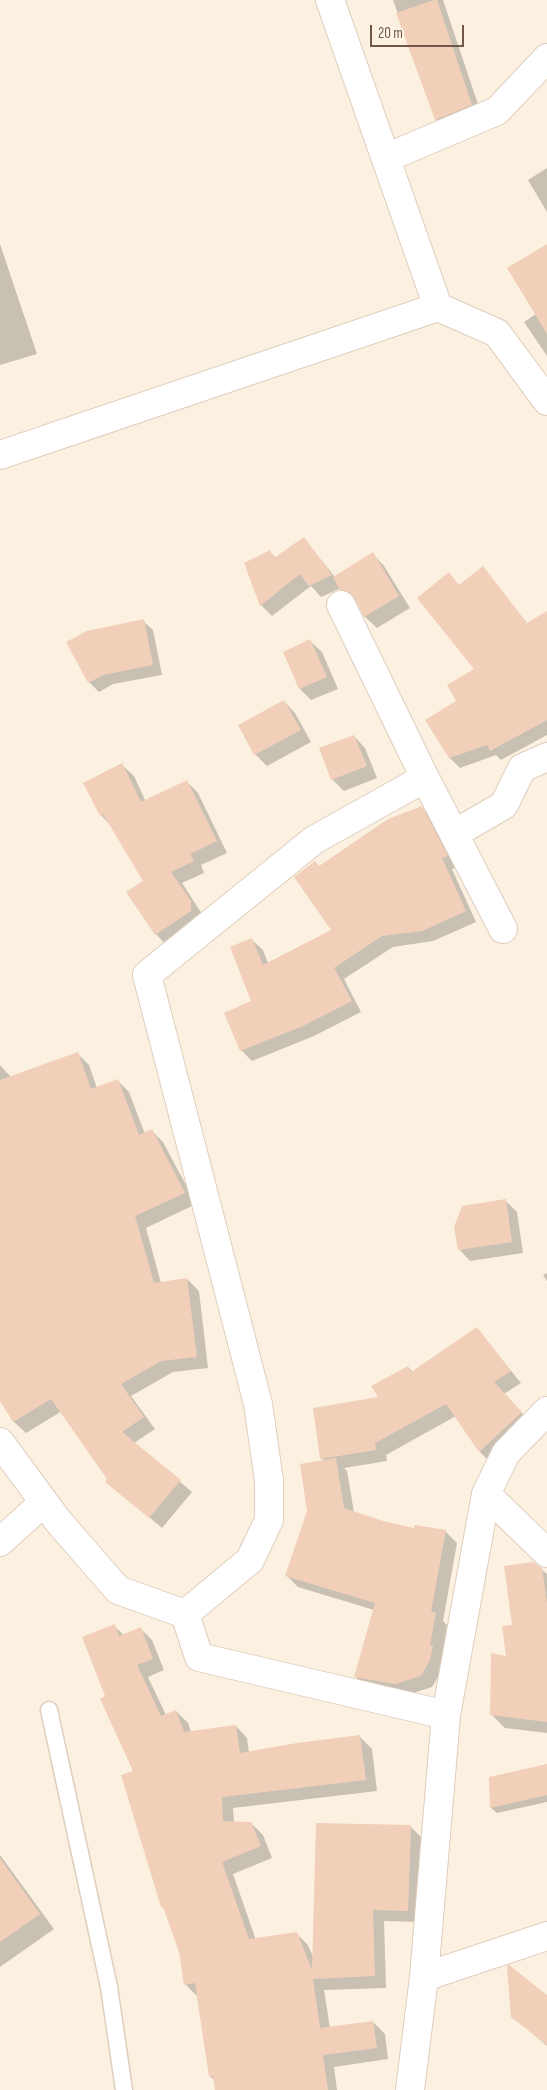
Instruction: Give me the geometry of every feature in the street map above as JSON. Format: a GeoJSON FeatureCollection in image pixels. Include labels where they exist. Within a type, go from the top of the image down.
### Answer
{"type":"FeatureCollection","features":[{"type":"Feature","properties":{"kind":"street"},"geometry":{"type":"LineString","coordinates":[[330,0],[438,307]]}},
{"type":"Feature","properties":{"kind":"street"},"geometry":{"type":"LineString","coordinates":[[386,158],[497,111],[547,58]]}},
{"type":"Feature","properties":{"kind":"street"},"geometry":{"type":"LineString","coordinates":[[0,455],[438,307],[497,332],[547,401]]}},
{"type":"Feature","properties":{"kind":"street"},"geometry":{"type":"LineString","coordinates":[[341,605],[425,778],[503,929]]}},
{"type":"Feature","properties":{"kind":"street"},"geometry":{"type":"LineString","coordinates":[[454,834],[504,805],[522,768],[547,757]]}},
{"type":"Feature","properties":{"kind":"street"},"geometry":{"type":"LineString","coordinates":[[185,1614],[250,1560],[269,1520],[269,1481],[258,1404],[147,975],[314,840],[425,778]]}},
{"type":"Feature","properties":{"kind":"street"},"geometry":{"type":"LineString","coordinates":[[410,2090],[424,1977],[446,1715],[486,1494],[506,1453],[547,1411]]}},
{"type":"Feature","properties":{"kind":"street"},"geometry":{"type":"LineString","coordinates":[[0,1442],[44,1502],[118,1590],[185,1614]]}},
{"type":"Feature","properties":{"kind":"street"},"geometry":{"type":"LineString","coordinates":[[486,1494],[547,1553]]}},
{"type":"Feature","properties":{"kind":"street"},"geometry":{"type":"LineString","coordinates":[[0,1542],[44,1502]]}},
{"type":"Feature","properties":{"kind":"street"},"geometry":{"type":"LineString","coordinates":[[185,1614],[198,1657],[446,1715]]}},
{"type":"Feature","properties":{"kind":"street"},"geometry":{"type":"LineString","coordinates":[[424,1977],[547,1936]]}},
{"type":"Feature","properties":{"kind":"lane"},"geometry":{"type":"LineString","coordinates":[[49,1710],[109,1987],[124,2090]]}},
{"type":"Feature","properties":{"kind":"building"},"geometry":{"type":"Polygon","coordinates":[[[437,0],[472,105],[435,120],[396,13],[437,0]]]}},
{"type":"Feature","properties":{"kind":"building"},"geometry":{"type":"Polygon","coordinates":[[[547,244],[547,334],[507,268],[547,244]]]}},
{"type":"Feature","properties":{"kind":"building"},"geometry":{"type":"Polygon","coordinates":[[[304,537],[332,575],[309,586],[300,574],[260,606],[244,563],[270,550],[274,558],[304,537]]]}},
{"type":"Feature","properties":{"kind":"building"},"geometry":{"type":"Polygon","coordinates":[[[373,552],[399,596],[364,617],[355,598],[349,592],[340,590],[333,577],[373,552]]]}},
{"type":"Feature","properties":{"kind":"building"},"geometry":{"type":"Polygon","coordinates":[[[483,566],[527,623],[547,611],[547,720],[490,751],[487,745],[449,758],[425,720],[456,701],[447,685],[474,669],[417,598],[449,572],[459,585],[483,566]]]}},
{"type":"Feature","properties":{"kind":"building"},"geometry":{"type":"Polygon","coordinates":[[[144,619],[153,665],[103,675],[88,683],[66,642],[87,631],[144,619]]]}},
{"type":"Feature","properties":{"kind":"building"},"geometry":{"type":"Polygon","coordinates":[[[310,639],[327,677],[299,689],[283,652],[310,639]]]}},
{"type":"Feature","properties":{"kind":"building"},"geometry":{"type":"Polygon","coordinates":[[[284,700],[301,730],[254,755],[238,725],[284,700]]]}},
{"type":"Feature","properties":{"kind":"building"},"geometry":{"type":"Polygon","coordinates":[[[354,735],[367,766],[331,780],[319,748],[354,735]]]}},
{"type":"Feature","properties":{"kind":"building"},"geometry":{"type":"Polygon","coordinates":[[[122,763],[141,802],[187,780],[217,841],[190,854],[194,861],[171,872],[191,901],[191,911],[155,935],[126,892],[143,881],[103,814],[100,816],[83,783],[122,763]]]}},
{"type":"Feature","properties":{"kind":"building"},"geometry":{"type":"Polygon","coordinates":[[[422,806],[448,856],[442,858],[466,911],[422,931],[382,936],[334,968],[352,1001],[303,1026],[240,1051],[224,1013],[251,1001],[230,947],[252,938],[263,965],[331,930],[294,877],[315,861],[319,866],[388,819],[422,806]]]}},
{"type":"Feature","properties":{"kind":"building"},"geometry":{"type":"Polygon","coordinates":[[[78,1052],[91,1089],[118,1079],[139,1135],[152,1129],[185,1193],[135,1216],[154,1283],[187,1278],[197,1357],[161,1361],[121,1384],[144,1417],[122,1432],[181,1480],[149,1518],[105,1482],[107,1479],[51,1399],[13,1422],[0,1401],[0,1080],[78,1052]]]}},
{"type":"Feature","properties":{"kind":"building"},"geometry":{"type":"Polygon","coordinates":[[[506,1199],[512,1242],[458,1250],[454,1227],[462,1206],[506,1199]]]}},
{"type":"Feature","properties":{"kind":"building"},"geometry":{"type":"Polygon","coordinates":[[[477,1327],[511,1371],[494,1382],[522,1412],[479,1452],[446,1404],[375,1443],[376,1450],[320,1459],[313,1408],[378,1397],[371,1386],[408,1366],[411,1372],[477,1327]]]}},
{"type":"Feature","properties":{"kind":"building"},"geometry":{"type":"Polygon","coordinates":[[[336,1458],[344,1508],[383,1521],[414,1528],[415,1525],[446,1530],[431,1612],[436,1613],[430,1645],[433,1646],[430,1660],[421,1676],[395,1684],[354,1677],[375,1603],[285,1576],[307,1511],[300,1464],[336,1458]]]}},
{"type":"Feature","properties":{"kind":"building"},"geometry":{"type":"Polygon","coordinates":[[[533,1562],[542,1568],[547,1603],[547,1722],[490,1715],[491,1653],[506,1656],[502,1626],[512,1625],[504,1566],[533,1562]]]}},
{"type":"Feature","properties":{"kind":"building"},"geometry":{"type":"Polygon","coordinates":[[[115,1624],[119,1636],[141,1627],[153,1659],[137,1665],[161,1716],[176,1710],[184,1732],[236,1725],[240,1753],[360,1735],[366,1780],[222,1797],[223,1821],[251,1822],[261,1846],[222,1862],[249,1939],[297,1932],[312,1970],[316,1823],[411,1825],[408,1911],[373,1910],[375,1976],[313,1979],[320,2028],[373,2021],[377,2048],[323,2055],[328,2090],[215,2090],[213,2076],[209,2077],[195,1983],[184,1985],[179,1952],[163,1907],[161,1907],[121,1775],[133,1771],[100,1699],[105,1696],[82,1637],[115,1624]]]}},
{"type":"Feature","properties":{"kind":"building"},"geometry":{"type":"Polygon","coordinates":[[[547,1764],[547,1795],[490,1808],[489,1777],[547,1764]]]}},
{"type":"Feature","properties":{"kind":"building"},"geometry":{"type":"Polygon","coordinates":[[[0,1858],[40,1914],[0,1942],[0,1858]]]}},
{"type":"Feature","properties":{"kind":"building"},"geometry":{"type":"Polygon","coordinates":[[[509,1965],[547,1995],[547,2045],[511,2017],[507,1966],[509,1965]]]}}]}
